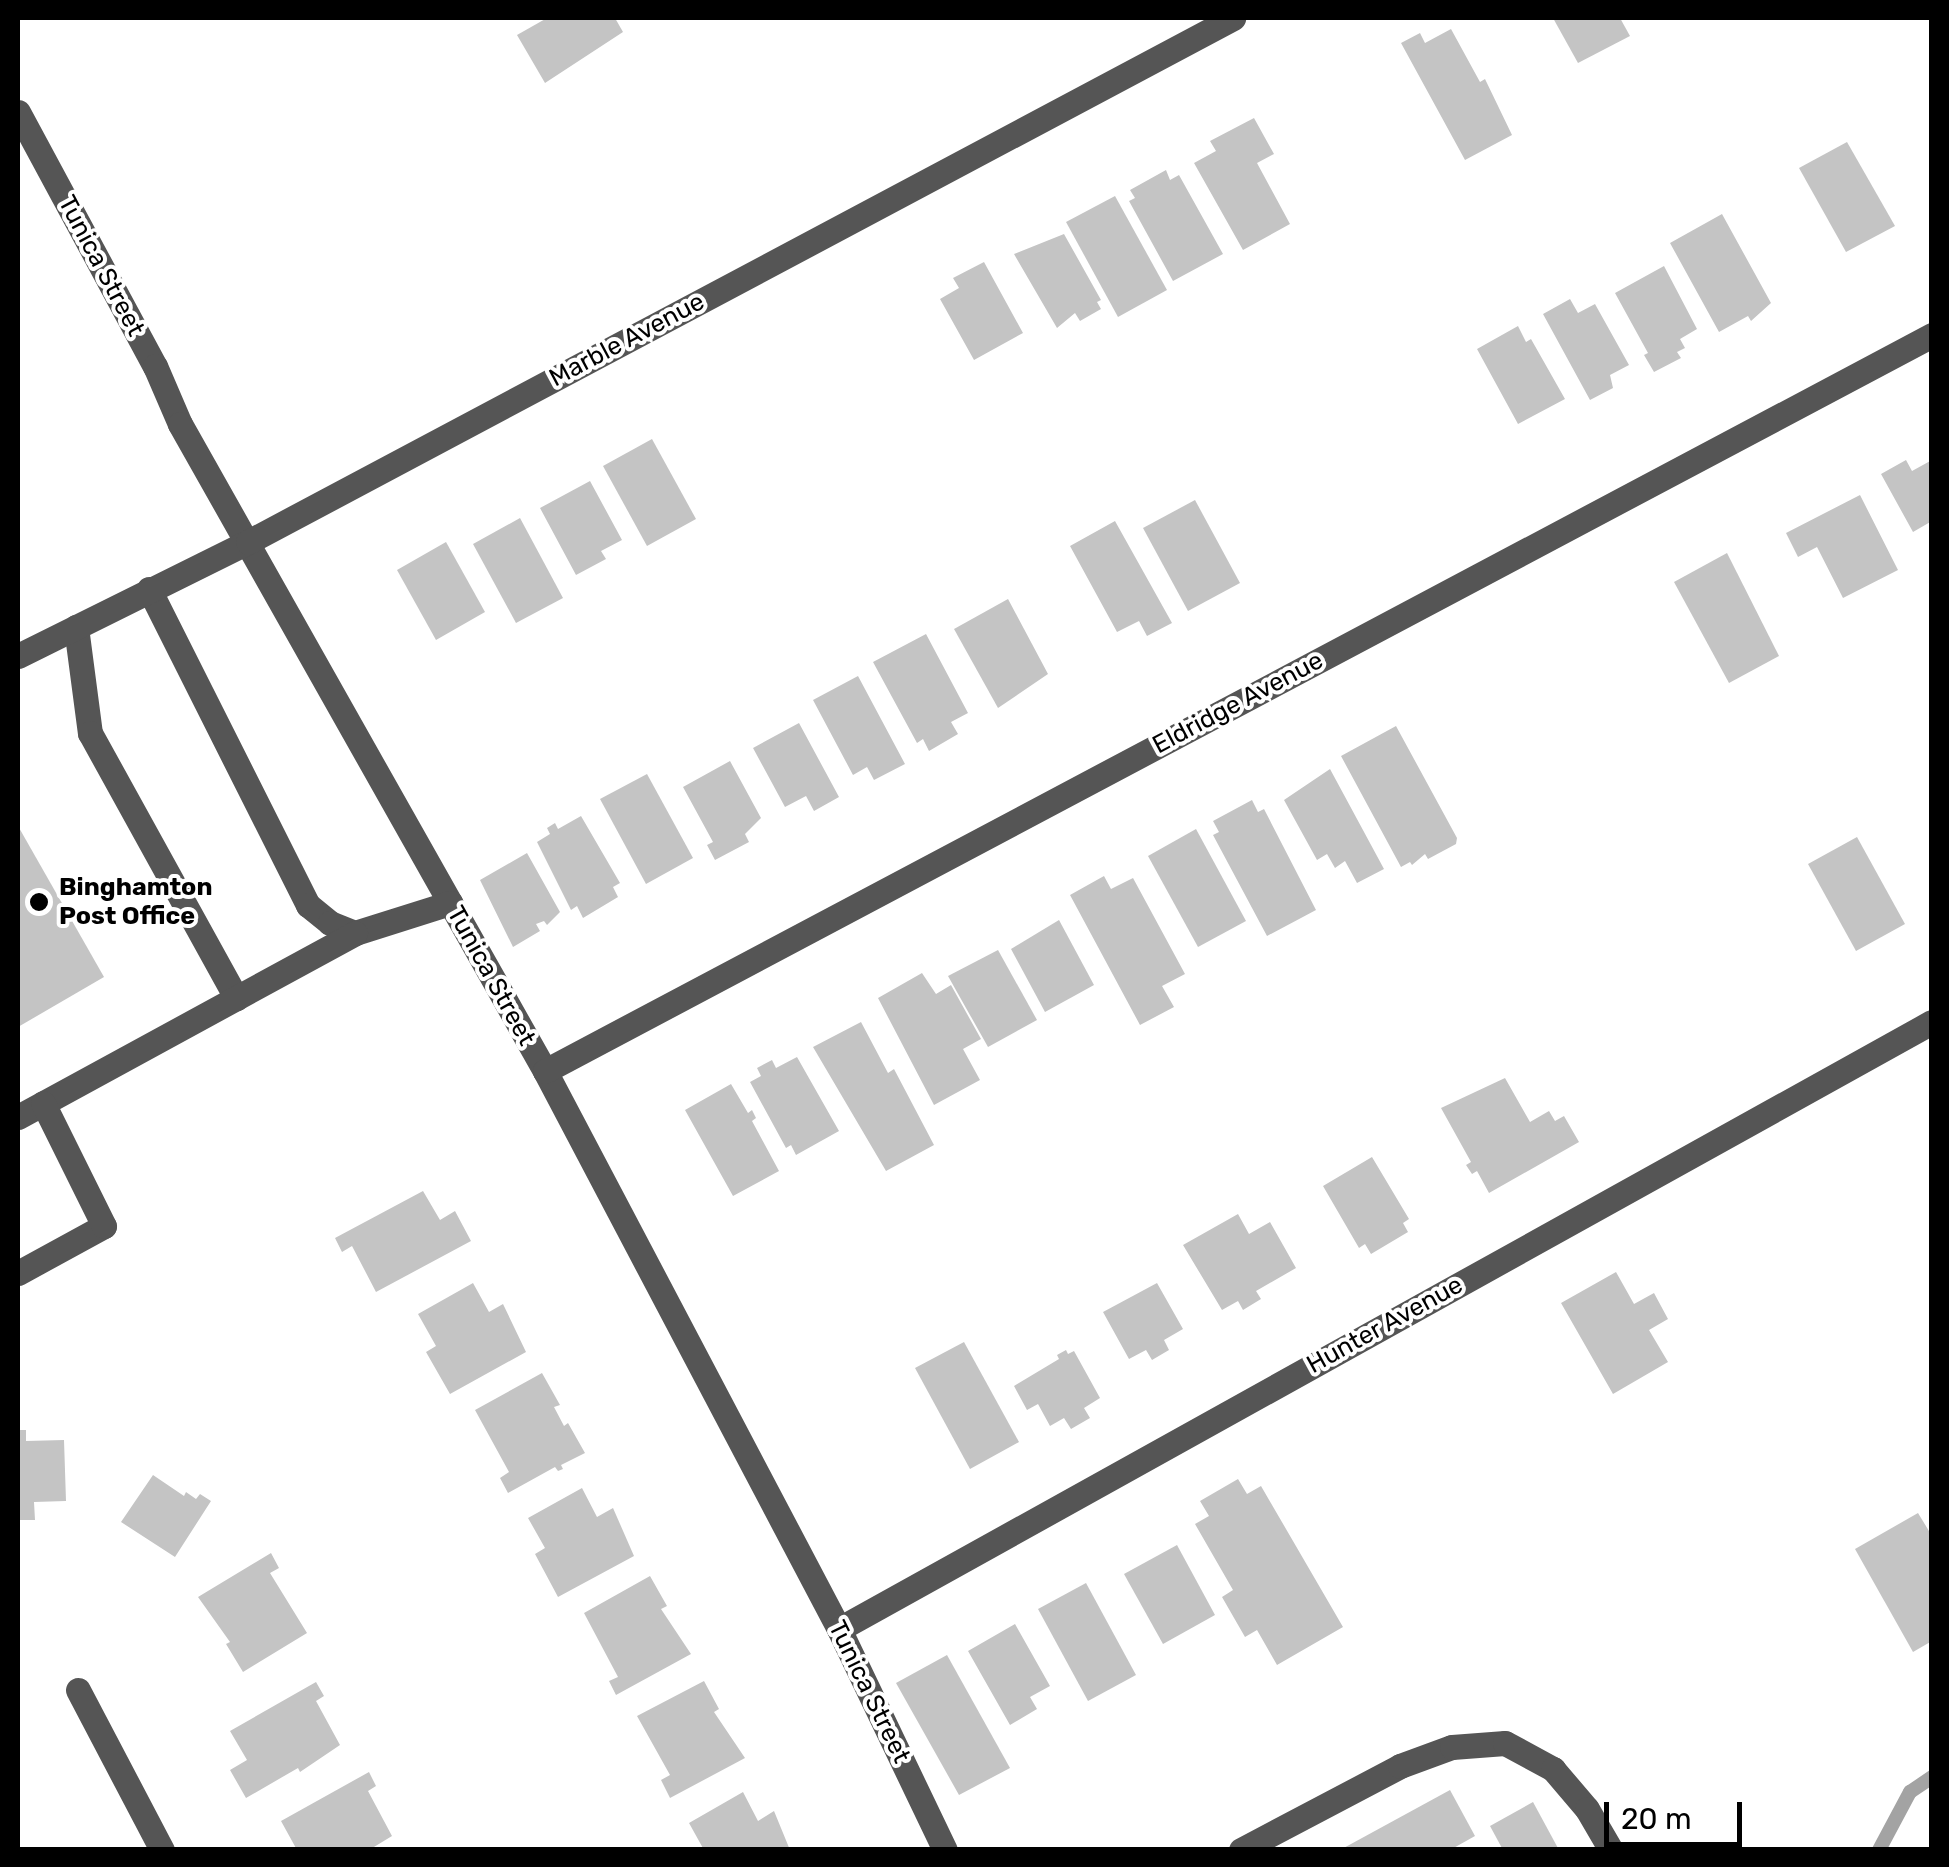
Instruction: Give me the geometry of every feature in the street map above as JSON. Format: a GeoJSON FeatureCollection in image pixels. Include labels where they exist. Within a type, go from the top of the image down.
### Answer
{"type":"FeatureCollection","features":[{"type":"Feature","properties":{"kind":"street","name":"Marble Avenue"},"geometry":{"type":"LineString","coordinates":[[18,656],[248,542],[1234,18]]}},
{"type":"Feature","properties":{"kind":"street","name":"Tunica Street"},"geometry":{"type":"LineString","coordinates":[[18,112],[155,366],[180,424],[544,1071],[839,1629],[945,1850]]}},
{"type":"Feature","properties":{"kind":"street","name":"Eldridge Avenue"},"geometry":{"type":"LineString","coordinates":[[544,1071],[1932,334]]}},
{"type":"Feature","properties":{"kind":"street"},"geometry":{"type":"LineString","coordinates":[[149,589],[308,905],[330,923],[356,933]]}},
{"type":"Feature","properties":{"kind":"street"},"geometry":{"type":"LineString","coordinates":[[76,627],[90,732],[236,998]]}},
{"type":"Feature","properties":{"kind":"street"},"geometry":{"type":"LineString","coordinates":[[18,1117],[356,933],[450,902]]}},
{"type":"Feature","properties":{"kind":"street","name":"Hunter Avenue"},"geometry":{"type":"LineString","coordinates":[[839,1629],[1932,1022]]}},
{"type":"Feature","properties":{"kind":"street"},"geometry":{"type":"LineString","coordinates":[[18,1273],[104,1226],[43,1103]]}},
{"type":"Feature","properties":{"kind":"street"},"geometry":{"type":"LineString","coordinates":[[78,1690],[162,1850]]}},
{"type":"Feature","properties":{"kind":"street"},"geometry":{"type":"LineString","coordinates":[[1240,1850],[1400,1766],[1452,1748],[1505,1743],[1553,1769],[1588,1809],[1611,1850]]}},
{"type":"Feature","properties":{"kind":"building"},"geometry":{"type":"Polygon","coordinates":[[[547,18],[615,18],[623,32],[545,83],[517,35],[547,18]]]}},
{"type":"Feature","properties":{"kind":"building"},"geometry":{"type":"Polygon","coordinates":[[[1553,18],[1620,18],[1630,36],[1578,63],[1553,18]]]}},
{"type":"Feature","properties":{"kind":"building"},"geometry":{"type":"Polygon","coordinates":[[[1451,29],[1480,82],[1485,79],[1512,135],[1465,160],[1401,43],[1420,33],[1425,43],[1451,29]]]}},
{"type":"Feature","properties":{"kind":"building"},"geometry":{"type":"Polygon","coordinates":[[[1254,118],[1274,154],[1257,163],[1290,224],[1243,250],[1194,163],[1216,151],[1210,141],[1254,118]]]}},
{"type":"Feature","properties":{"kind":"building"},"geometry":{"type":"Polygon","coordinates":[[[1847,142],[1895,226],[1846,252],[1799,168],[1847,142]]]}},
{"type":"Feature","properties":{"kind":"building"},"geometry":{"type":"Polygon","coordinates":[[[1166,170],[1170,180],[1179,175],[1223,254],[1173,281],[1129,201],[1135,198],[1130,190],[1166,170]]]}},
{"type":"Feature","properties":{"kind":"building"},"geometry":{"type":"Polygon","coordinates":[[[1115,196],[1167,290],[1118,317],[1066,222],[1115,196]]]}},
{"type":"Feature","properties":{"kind":"building"},"geometry":{"type":"Polygon","coordinates":[[[1722,214],[1771,303],[1751,321],[1748,316],[1719,332],[1670,243],[1722,214]]]}},
{"type":"Feature","properties":{"kind":"building"},"geometry":{"type":"Polygon","coordinates":[[[1064,234],[1101,300],[1097,302],[1101,309],[1080,321],[1075,313],[1057,328],[1014,254],[1064,234]]]}},
{"type":"Feature","properties":{"kind":"building"},"geometry":{"type":"Polygon","coordinates":[[[984,262],[1023,333],[974,360],[940,299],[959,288],[953,278],[984,262]]]}},
{"type":"Feature","properties":{"kind":"building"},"geometry":{"type":"Polygon","coordinates":[[[1664,266],[1697,329],[1680,339],[1685,348],[1677,352],[1681,358],[1654,372],[1644,355],[1648,353],[1615,293],[1664,266]]]}},
{"type":"Feature","properties":{"kind":"building"},"geometry":{"type":"Polygon","coordinates":[[[1570,299],[1578,313],[1595,304],[1629,365],[1610,375],[1613,388],[1590,400],[1543,314],[1570,299]]]}},
{"type":"Feature","properties":{"kind":"building"},"geometry":{"type":"Polygon","coordinates":[[[1518,326],[1526,342],[1531,339],[1565,399],[1518,424],[1477,349],[1518,326]]]}},
{"type":"Feature","properties":{"kind":"building"},"geometry":{"type":"Polygon","coordinates":[[[652,439],[696,519],[647,546],[603,466],[652,439]]]}},
{"type":"Feature","properties":{"kind":"building"},"geometry":{"type":"Polygon","coordinates":[[[1906,460],[1912,471],[1932,460],[1932,521],[1913,532],[1881,474],[1906,460]]]}},
{"type":"Feature","properties":{"kind":"building"},"geometry":{"type":"Polygon","coordinates":[[[590,481],[622,540],[601,551],[606,559],[576,575],[540,508],[590,481]]]}},
{"type":"Feature","properties":{"kind":"building"},"geometry":{"type":"Polygon","coordinates":[[[1860,495],[1898,570],[1843,598],[1817,547],[1798,557],[1786,533],[1860,495]]]}},
{"type":"Feature","properties":{"kind":"building"},"geometry":{"type":"Polygon","coordinates":[[[1195,500],[1240,583],[1188,611],[1143,528],[1195,500]]]}},
{"type":"Feature","properties":{"kind":"building"},"geometry":{"type":"Polygon","coordinates":[[[520,518],[563,598],[516,623],[473,544],[520,518]]]}},
{"type":"Feature","properties":{"kind":"building"},"geometry":{"type":"Polygon","coordinates":[[[1115,521],[1172,623],[1147,636],[1139,621],[1117,632],[1070,546],[1115,521]]]}},
{"type":"Feature","properties":{"kind":"building"},"geometry":{"type":"Polygon","coordinates":[[[446,542],[485,612],[436,640],[397,570],[446,542]]]}},
{"type":"Feature","properties":{"kind":"building"},"geometry":{"type":"Polygon","coordinates":[[[1727,553],[1779,656],[1729,683],[1674,582],[1727,553]]]}},
{"type":"Feature","properties":{"kind":"building"},"geometry":{"type":"Polygon","coordinates":[[[1008,599],[1048,674],[998,708],[954,629],[1008,599]]]}},
{"type":"Feature","properties":{"kind":"building"},"geometry":{"type":"Polygon","coordinates":[[[926,634],[968,713],[951,722],[958,734],[929,751],[923,739],[917,743],[873,662],[926,634]]]}},
{"type":"Feature","properties":{"kind":"building"},"geometry":{"type":"Polygon","coordinates":[[[858,676],[905,764],[874,780],[867,767],[853,775],[813,700],[858,676]]]}},
{"type":"Feature","properties":{"kind":"building"},"geometry":{"type":"Polygon","coordinates":[[[799,723],[839,797],[814,811],[806,796],[785,807],[753,748],[799,723]]]}},
{"type":"Feature","properties":{"kind":"building"},"geometry":{"type":"Polygon","coordinates":[[[1396,726],[1457,838],[1456,844],[1428,859],[1425,854],[1412,865],[1410,862],[1401,867],[1341,756],[1396,726]]]}},
{"type":"Feature","properties":{"kind":"building"},"geometry":{"type":"Polygon","coordinates":[[[730,761],[761,818],[745,834],[749,842],[715,860],[707,845],[713,842],[683,787],[730,761]]]}},
{"type":"Feature","properties":{"kind":"building"},"geometry":{"type":"Polygon","coordinates":[[[1330,769],[1384,869],[1357,883],[1345,861],[1335,868],[1327,854],[1317,860],[1284,800],[1330,769]]]}},
{"type":"Feature","properties":{"kind":"building"},"geometry":{"type":"Polygon","coordinates":[[[647,774],[693,858],[646,884],[600,799],[647,774]]]}},
{"type":"Feature","properties":{"kind":"building"},"geometry":{"type":"Polygon","coordinates":[[[1252,800],[1258,812],[1264,809],[1316,910],[1267,936],[1213,835],[1219,832],[1213,821],[1252,800]]]}},
{"type":"Feature","properties":{"kind":"building"},"geometry":{"type":"Polygon","coordinates":[[[581,816],[620,883],[613,887],[618,897],[583,918],[577,906],[571,910],[537,842],[550,834],[547,828],[555,823],[558,829],[581,816]]]}},
{"type":"Feature","properties":{"kind":"building","name":"Binghamton Post Office"},"geometry":{"type":"Polygon","coordinates":[[[18,826],[104,977],[18,1027],[18,826]]]}},
{"type":"Feature","properties":{"kind":"building"},"geometry":{"type":"Polygon","coordinates":[[[1196,829],[1246,921],[1198,947],[1148,856],[1196,829]]]}},
{"type":"Feature","properties":{"kind":"building"},"geometry":{"type":"Polygon","coordinates":[[[1857,837],[1905,924],[1856,951],[1808,864],[1857,837]]]}},
{"type":"Feature","properties":{"kind":"building"},"geometry":{"type":"Polygon","coordinates":[[[527,853],[560,912],[547,925],[544,921],[536,924],[540,931],[513,947],[480,880],[527,853]]]}},
{"type":"Feature","properties":{"kind":"building"},"geometry":{"type":"Polygon","coordinates":[[[1104,876],[1111,889],[1133,878],[1185,974],[1162,986],[1174,1007],[1140,1025],[1070,895],[1104,876]]]}},
{"type":"Feature","properties":{"kind":"building"},"geometry":{"type":"Polygon","coordinates":[[[1059,920],[1094,985],[1045,1012],[1011,949],[1059,920]]]}},
{"type":"Feature","properties":{"kind":"building"},"geometry":{"type":"Polygon","coordinates":[[[998,950],[1037,1020],[988,1047],[948,976],[998,950]]]}},
{"type":"Feature","properties":{"kind":"building"},"geometry":{"type":"Polygon","coordinates":[[[922,973],[936,994],[951,985],[981,1039],[963,1049],[980,1080],[934,1105],[878,998],[922,973]]]}},
{"type":"Feature","properties":{"kind":"building"},"geometry":{"type":"Polygon","coordinates":[[[861,1022],[888,1073],[894,1069],[934,1145],[886,1171],[813,1047],[861,1022]]]}},
{"type":"Feature","properties":{"kind":"building"},"geometry":{"type":"Polygon","coordinates":[[[797,1057],[839,1131],[796,1155],[791,1145],[786,1148],[750,1082],[761,1076],[757,1068],[772,1060],[776,1068],[797,1057]]]}},
{"type":"Feature","properties":{"kind":"building"},"geometry":{"type":"Polygon","coordinates":[[[1505,1078],[1530,1122],[1549,1111],[1555,1121],[1564,1116],[1579,1142],[1489,1193],[1477,1171],[1472,1174],[1466,1165],[1471,1162],[1441,1108],[1505,1078]]]}},
{"type":"Feature","properties":{"kind":"building"},"geometry":{"type":"Polygon","coordinates":[[[731,1084],[748,1113],[752,1110],[756,1118],[752,1121],[779,1171],[733,1196],[685,1110],[731,1084]]]}},
{"type":"Feature","properties":{"kind":"building"},"geometry":{"type":"Polygon","coordinates":[[[1372,1157],[1409,1219],[1403,1223],[1408,1232],[1371,1254],[1365,1244],[1359,1248],[1323,1186],[1372,1157]]]}},
{"type":"Feature","properties":{"kind":"building"},"geometry":{"type":"Polygon","coordinates":[[[423,1191],[440,1220],[455,1211],[471,1241],[376,1292],[352,1246],[342,1252],[335,1238],[423,1191]]]}},
{"type":"Feature","properties":{"kind":"building"},"geometry":{"type":"Polygon","coordinates":[[[1238,1214],[1249,1234],[1270,1222],[1296,1268],[1256,1291],[1261,1299],[1243,1310],[1238,1301],[1222,1310],[1183,1245],[1238,1214]]]}},
{"type":"Feature","properties":{"kind":"building"},"geometry":{"type":"Polygon","coordinates":[[[1616,1272],[1634,1304],[1654,1293],[1668,1319],[1649,1330],[1668,1362],[1613,1394],[1561,1303],[1616,1272]]]}},
{"type":"Feature","properties":{"kind":"building"},"geometry":{"type":"Polygon","coordinates":[[[473,1283],[489,1312],[503,1304],[526,1352],[450,1394],[426,1352],[436,1346],[418,1314],[473,1283]]]}},
{"type":"Feature","properties":{"kind":"building"},"geometry":{"type":"Polygon","coordinates":[[[1157,1283],[1183,1329],[1164,1340],[1169,1350],[1152,1360],[1146,1350],[1129,1359],[1103,1312],[1157,1283]]]}},
{"type":"Feature","properties":{"kind":"building"},"geometry":{"type":"Polygon","coordinates":[[[964,1342],[1019,1442],[970,1469],[915,1368],[964,1342]]]}},
{"type":"Feature","properties":{"kind":"building"},"geometry":{"type":"Polygon","coordinates":[[[1066,1350],[1068,1354],[1074,1351],[1100,1398],[1084,1408],[1090,1418],[1071,1429],[1064,1418],[1050,1426],[1038,1404],[1027,1410],[1014,1386],[1059,1359],[1057,1355],[1066,1350]]]}},
{"type":"Feature","properties":{"kind":"building"},"geometry":{"type":"Polygon","coordinates":[[[542,1373],[560,1405],[554,1407],[564,1426],[568,1423],[585,1453],[561,1465],[563,1469],[558,1471],[555,1467],[508,1493],[500,1478],[509,1472],[475,1410],[542,1373]]]}},
{"type":"Feature","properties":{"kind":"building"},"geometry":{"type":"Polygon","coordinates":[[[18,1430],[26,1430],[26,1441],[64,1440],[66,1501],[34,1502],[35,1520],[18,1520],[18,1430]]]}},
{"type":"Feature","properties":{"kind":"building"},"geometry":{"type":"Polygon","coordinates":[[[153,1475],[184,1496],[186,1492],[196,1499],[200,1494],[211,1501],[175,1557],[121,1522],[153,1475]]]}},
{"type":"Feature","properties":{"kind":"building"},"geometry":{"type":"Polygon","coordinates":[[[1238,1479],[1247,1494],[1261,1486],[1343,1627],[1277,1665],[1257,1630],[1245,1637],[1222,1597],[1233,1590],[1195,1524],[1209,1516],[1200,1501],[1238,1479]]]}},
{"type":"Feature","properties":{"kind":"building"},"geometry":{"type":"Polygon","coordinates":[[[582,1488],[597,1517],[613,1508],[634,1556],[558,1597],[535,1554],[545,1548],[528,1518],[582,1488]]]}},
{"type":"Feature","properties":{"kind":"building"},"geometry":{"type":"Polygon","coordinates":[[[1918,1513],[1932,1536],[1932,1641],[1913,1652],[1855,1549],[1918,1513]]]}},
{"type":"Feature","properties":{"kind":"building"},"geometry":{"type":"Polygon","coordinates":[[[1177,1545],[1215,1615],[1163,1644],[1124,1574],[1177,1545]]]}},
{"type":"Feature","properties":{"kind":"building"},"geometry":{"type":"Polygon","coordinates":[[[271,1553],[279,1568],[270,1573],[307,1633],[243,1672],[226,1644],[230,1642],[198,1597],[271,1553]]]}},
{"type":"Feature","properties":{"kind":"building"},"geometry":{"type":"Polygon","coordinates":[[[650,1576],[667,1606],[661,1609],[691,1654],[616,1695],[609,1681],[618,1677],[584,1613],[650,1576]]]}},
{"type":"Feature","properties":{"kind":"building"},"geometry":{"type":"Polygon","coordinates":[[[1086,1583],[1136,1675],[1088,1701],[1038,1609],[1086,1583]]]}},
{"type":"Feature","properties":{"kind":"building"},"geometry":{"type":"Polygon","coordinates":[[[1015,1624],[1050,1686],[1030,1697],[1037,1709],[1010,1725],[968,1651],[1015,1624]]]}},
{"type":"Feature","properties":{"kind":"building"},"geometry":{"type":"Polygon","coordinates":[[[947,1655],[1010,1768],[959,1795],[896,1683],[947,1655]]]}},
{"type":"Feature","properties":{"kind":"building"},"geometry":{"type":"Polygon","coordinates":[[[704,1681],[719,1709],[714,1712],[745,1758],[670,1798],[661,1780],[670,1775],[637,1716],[704,1681]]]}},
{"type":"Feature","properties":{"kind":"building"},"geometry":{"type":"Polygon","coordinates":[[[316,1682],[324,1696],[316,1701],[340,1745],[300,1772],[298,1768],[246,1798],[230,1770],[247,1760],[230,1731],[316,1682]]]}},
{"type":"Feature","properties":{"kind":"building"},"geometry":{"type":"Polygon","coordinates":[[[369,1772],[376,1786],[368,1791],[392,1836],[369,1850],[297,1850],[281,1821],[369,1772]]]}},
{"type":"Feature","properties":{"kind":"building"},"geometry":{"type":"Polygon","coordinates":[[[1450,1790],[1475,1836],[1450,1850],[1340,1850],[1450,1790]]]}},
{"type":"Feature","properties":{"kind":"building"},"geometry":{"type":"Polygon","coordinates":[[[743,1792],[758,1821],[774,1811],[790,1850],[704,1850],[689,1823],[743,1792]]]}},
{"type":"Feature","properties":{"kind":"building"},"geometry":{"type":"Polygon","coordinates":[[[1533,1802],[1559,1850],[1503,1850],[1490,1826],[1533,1802]]]}},
{"type":"Feature","properties":{"kind":"waterway"},"geometry":{"type":"LineString","coordinates":[[1879,1850],[1910,1792],[1932,1777]]}},
{"type":"Feature","properties":{"kind":"place","name":"Binghamton Post Office"},"geometry":{"type":"Point","coordinates":[39,902]}}]}
